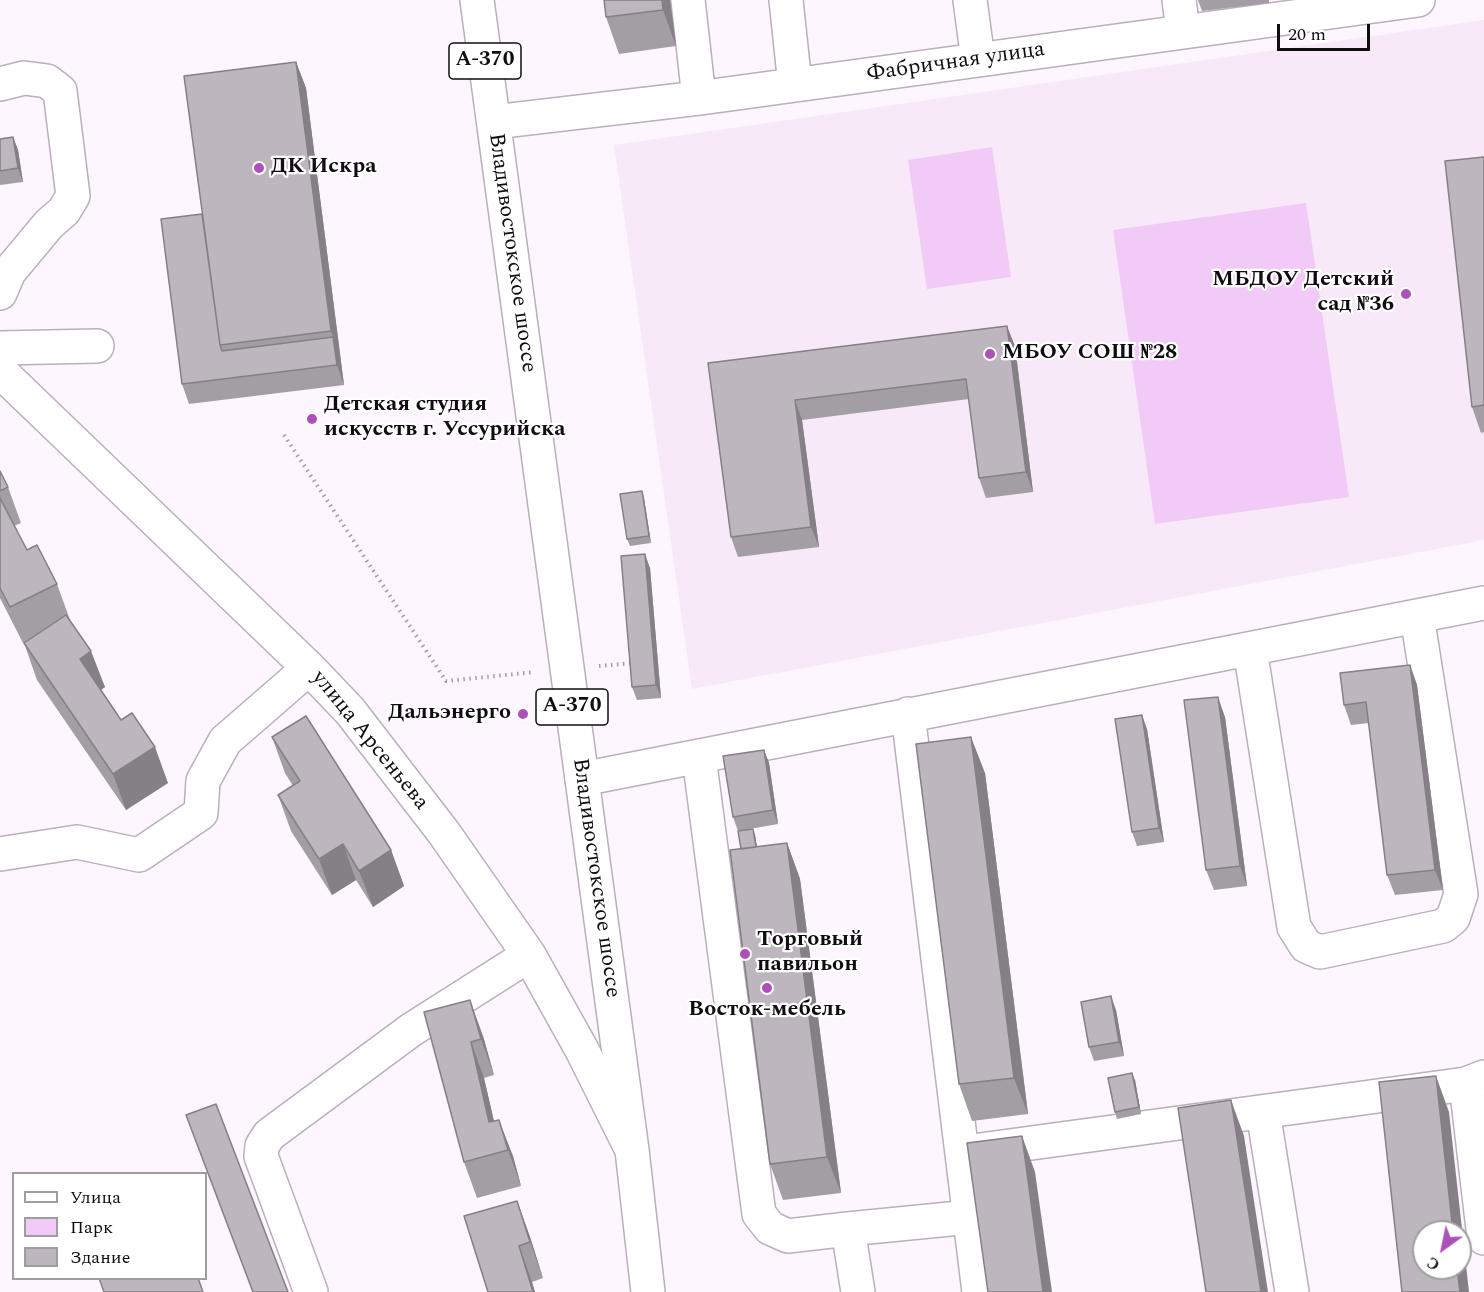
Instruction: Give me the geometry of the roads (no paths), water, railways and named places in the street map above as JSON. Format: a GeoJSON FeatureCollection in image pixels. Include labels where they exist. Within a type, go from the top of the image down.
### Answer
{"type":"FeatureCollection","features":[{"type":"Feature","properties":{"kind":"main road","name":"Владивостокское шоссе"},"geometry":{"type":"LineString","coordinates":[[477,0],[632,1150],[648,1292]]}},
{"type":"Feature","properties":{"kind":"main road"},"geometry":{"type":"LineString","coordinates":[[688,0],[699,98]]}},
{"type":"Feature","properties":{"kind":"main road"},"geometry":{"type":"LineString","coordinates":[[786,0],[795,85]]}},
{"type":"Feature","properties":{"kind":"main road"},"geometry":{"type":"LineString","coordinates":[[970,0],[978,60]]}},
{"type":"Feature","properties":{"kind":"main road","name":"Фабричная улица"},"geometry":{"type":"LineString","coordinates":[[494,122],[699,98],[978,60],[1181,15],[1418,0]]}},
{"type":"Feature","properties":{"kind":"main road"},"geometry":{"type":"LineString","coordinates":[[0,84],[24,78],[47,81],[60,91],[73,196],[64,211],[48,224],[3,276]]}},
{"type":"Feature","properties":{"kind":"main road"},"geometry":{"type":"LineString","coordinates":[[0,348],[97,345]]}},
{"type":"Feature","properties":{"kind":"main road","name":"улица Арсеньева"},"geometry":{"type":"LineString","coordinates":[[0,371],[309,668],[350,711],[444,833],[529,955],[582,1050],[632,1150]]}},
{"type":"Feature","properties":{"kind":"main road"},"geometry":{"type":"LineString","coordinates":[[582,780],[908,714],[1484,603]]}},
{"type":"Feature","properties":{"kind":"main road"},"geometry":{"type":"LineString","coordinates":[[1250,649],[1294,927],[1306,946],[1320,952],[1443,926],[1453,918],[1461,894],[1417,616]]}},
{"type":"Feature","properties":{"kind":"main road"},"geometry":{"type":"LineString","coordinates":[[0,854],[76,842],[139,855],[201,813],[203,781],[225,741],[309,668]]}},
{"type":"Feature","properties":{"kind":"main road"},"geometry":{"type":"LineString","coordinates":[[908,714],[980,1292]]}},
{"type":"Feature","properties":{"kind":"main road"},"geometry":{"type":"LineString","coordinates":[[699,757],[759,1214],[770,1228],[788,1236],[970,1217]]}},
{"type":"Feature","properties":{"kind":"main road"},"geometry":{"type":"LineString","coordinates":[[311,1292],[261,1156],[262,1146],[269,1135],[411,1030],[529,955]]}},
{"type":"Feature","properties":{"kind":"main road"},"geometry":{"type":"LineString","coordinates":[[963,1153],[1475,1081],[1484,1238]]}},
{"type":"Feature","properties":{"kind":"main road"},"geometry":{"type":"LineString","coordinates":[[1263,1112],[1292,1292]]}},
{"type":"Feature","properties":{"kind":"main road"},"geometry":{"type":"LineString","coordinates":[[848,1229],[854,1283],[858,1292]]}},
{"type":"Feature","properties":{"kind":"place","name":"ДК Искра"},"geometry":{"type":"Point","coordinates":[259,168]}},
{"type":"Feature","properties":{"kind":"place","name":"МБДОУ Детский сад №36"},"geometry":{"type":"Point","coordinates":[1406,294]}},
{"type":"Feature","properties":{"kind":"place","name":"МБОУ СОШ №28"},"geometry":{"type":"Point","coordinates":[990,354]}},
{"type":"Feature","properties":{"kind":"place","name":"Детская студия искусств г. Уссурийска"},"geometry":{"type":"Point","coordinates":[312,419]}},
{"type":"Feature","properties":{"kind":"place","name":"Дальэнерго"},"geometry":{"type":"Point","coordinates":[523,714]}},
{"type":"Feature","properties":{"kind":"place","name":"Торговый павильон"},"geometry":{"type":"Point","coordinates":[745,954]}},
{"type":"Feature","properties":{"kind":"place","name":"Восток-мебель"},"geometry":{"type":"Point","coordinates":[767,988]}}]}
